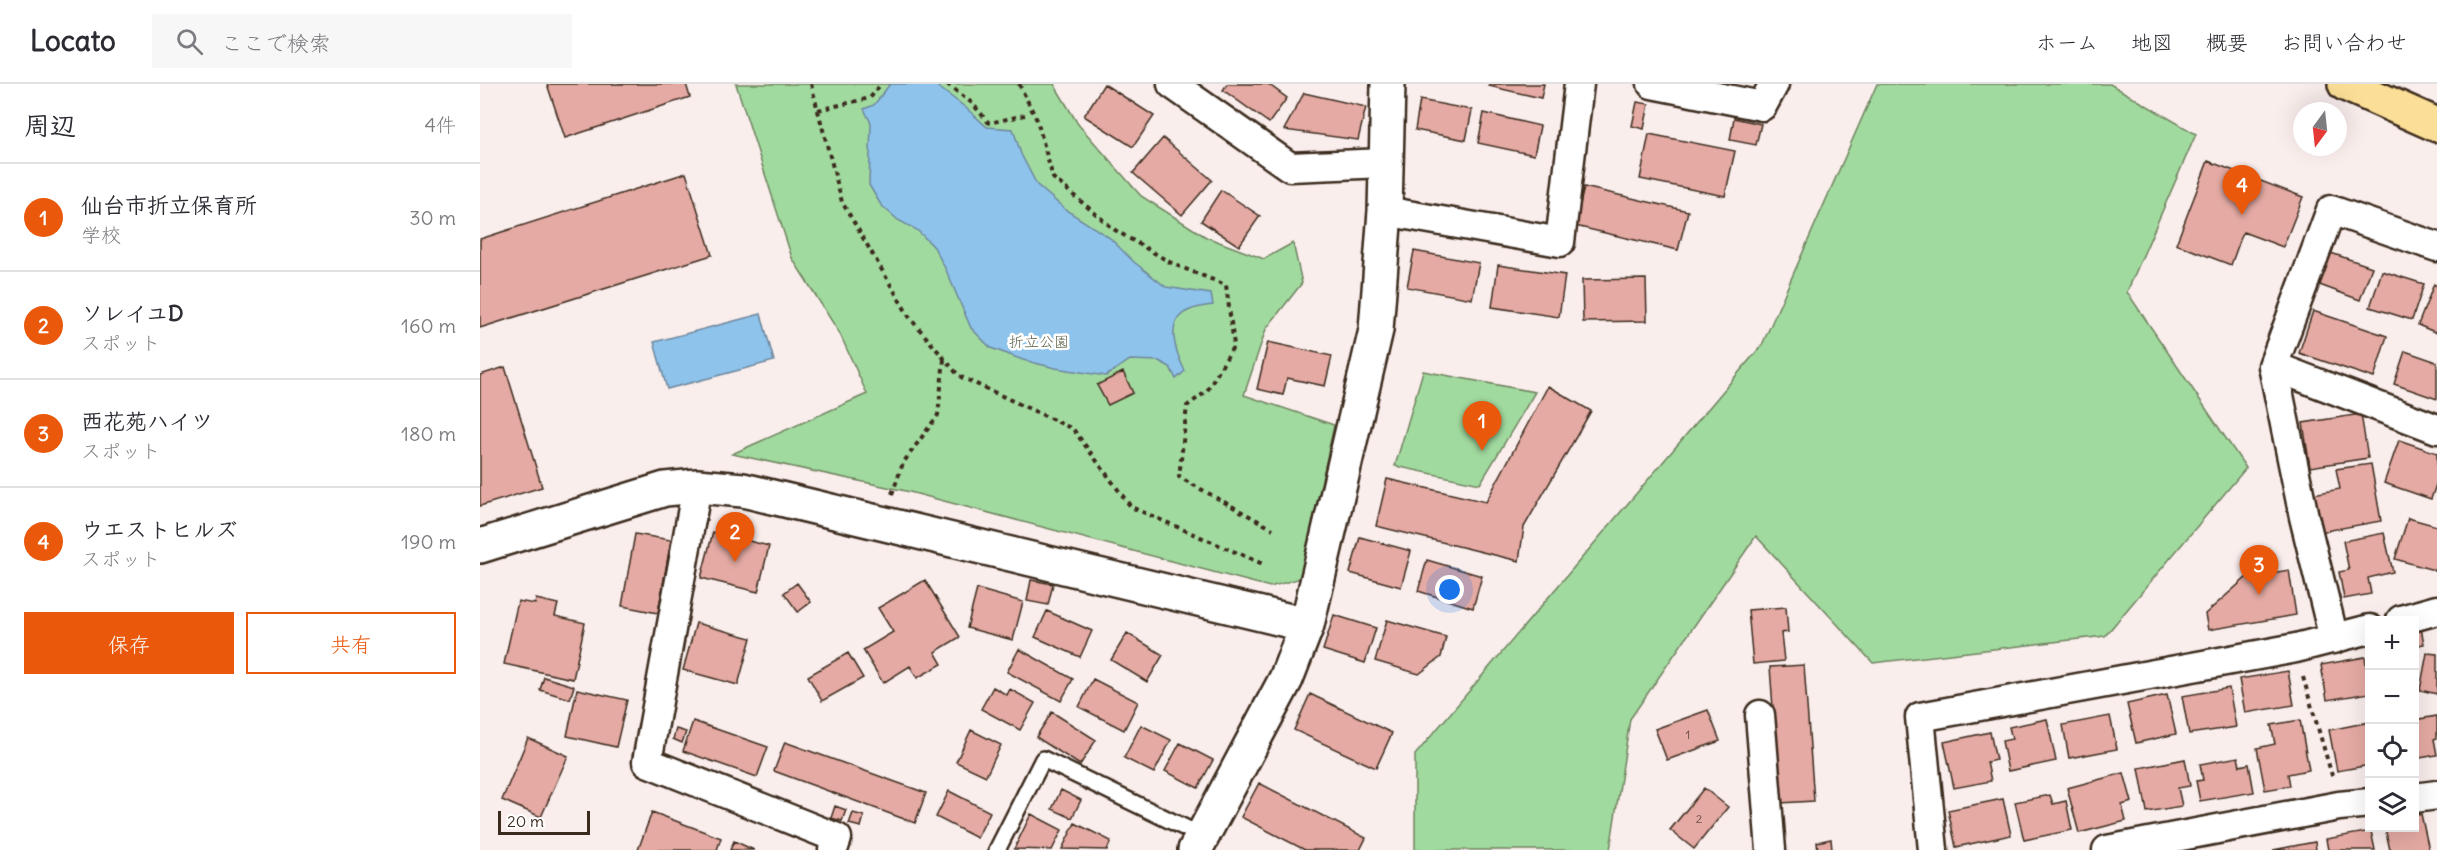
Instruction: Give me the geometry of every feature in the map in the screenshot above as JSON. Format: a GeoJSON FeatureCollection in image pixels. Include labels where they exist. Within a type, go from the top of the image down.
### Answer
{"type":"FeatureCollection","features":[{"type":"Feature","properties":{"kind":"highway"},"geometry":{"type":"LineString","coordinates":[[2345,84],[2437,125]]}},
{"type":"Feature","properties":{"kind":"street"},"geometry":{"type":"LineString","coordinates":[[1172,84],[1290,167],[1385,163]]}},
{"type":"Feature","properties":{"kind":"street"},"geometry":{"type":"LineString","coordinates":[[1198,843],[1286,679],[1307,625],[1376,330],[1385,211],[1388,84]]}},
{"type":"Feature","properties":{"kind":"street"},"geometry":{"type":"LineString","coordinates":[[1385,211],[1560,242],[1579,84]]}},
{"type":"Feature","properties":{"kind":"street"},"geometry":{"type":"LineString","coordinates":[[1652,84],[1762,106],[1774,84]]}},
{"type":"Feature","properties":{"kind":"street"},"geometry":{"type":"LineString","coordinates":[[2334,639],[2304,518],[2273,366],[2331,210],[2437,247]]}},
{"type":"Feature","properties":{"kind":"street"},"geometry":{"type":"LineString","coordinates":[[2273,366],[2437,429]]}},
{"type":"Feature","properties":{"kind":"street"},"geometry":{"type":"LineString","coordinates":[[480,546],[665,489],[697,486],[743,490],[1307,625]]}},
{"type":"Feature","properties":{"kind":"street"},"geometry":{"type":"LineString","coordinates":[[697,486],[647,762],[837,838],[833,850]]}},
{"type":"Feature","properties":{"kind":"street"},"geometry":{"type":"LineString","coordinates":[[2417,616],[2437,610]]}},
{"type":"Feature","properties":{"kind":"street"},"geometry":{"type":"LineString","coordinates":[[1934,850],[1920,717],[2296,648],[2365,630]]}},
{"type":"Feature","properties":{"kind":"street"},"geometry":{"type":"LineString","coordinates":[[1760,715],[1772,850]]}},
{"type":"Feature","properties":{"kind":"street"},"geometry":{"type":"LineString","coordinates":[[2419,797],[2437,795]]}},
{"type":"Feature","properties":{"kind":"street"},"geometry":{"type":"LineString","coordinates":[[2107,850],[2339,806],[2365,803]]}},
{"type":"Feature","properties":{"kind":"lane"},"geometry":{"type":"LineString","coordinates":[[997,850],[1044,759],[1198,843]]}},
{"type":"Feature","properties":{"kind":"path"},"geometry":{"type":"LineString","coordinates":[[811,84],[842,202],[910,318],[959,376],[1073,429],[1131,507],[1263,564]]}},
{"type":"Feature","properties":{"kind":"path"},"geometry":{"type":"LineString","coordinates":[[818,110],[870,98],[881,84]]}},
{"type":"Feature","properties":{"kind":"path"},"geometry":{"type":"LineString","coordinates":[[947,84],[972,103],[989,123],[1025,115]]}},
{"type":"Feature","properties":{"kind":"path"},"geometry":{"type":"LineString","coordinates":[[1019,84],[1037,120],[1053,178],[1115,230],[1173,264],[1226,285],[1234,345],[1207,391],[1187,406],[1179,477],[1273,529]]}},
{"type":"Feature","properties":{"kind":"path"},"geometry":{"type":"LineString","coordinates":[[882,525],[903,464],[938,415],[944,359]]}},
{"type":"Feature","properties":{"kind":"path"},"geometry":{"type":"LineString","coordinates":[[2296,648],[2314,720],[2327,753]]}},
{"type":"Feature","properties":{"kind":"green space","name":"折立公園"},"geometry":{"type":"Polygon","coordinates":[[[736,84],[1054,84],[1078,124],[1141,196],[1206,237],[1264,259],[1293,243],[1302,283],[1266,329],[1244,395],[1334,425],[1301,578],[1270,587],[906,491],[732,454],[867,394],[840,334],[792,258],[736,84]]]}},
{"type":"Feature","properties":{"kind":"green space"},"geometry":{"type":"Polygon","coordinates":[[[1877,84],[2110,84],[2196,134],[2127,292],[2246,468],[2105,636],[1873,663],[1756,536],[1630,719],[1610,850],[1415,850],[1415,755],[1762,345],[1877,84]]]}},
{"type":"Feature","properties":{"kind":"green space"},"geometry":{"type":"Polygon","coordinates":[[[1423,371],[1535,392],[1480,484],[1395,466],[1423,371]]]}},
{"type":"Feature","properties":{"kind":"water"},"geometry":{"type":"Polygon","coordinates":[[[890,84],[934,84],[987,127],[1013,129],[1021,154],[1037,185],[1066,210],[1110,238],[1134,262],[1166,287],[1211,294],[1213,305],[1190,310],[1182,315],[1174,329],[1178,355],[1185,371],[1176,379],[1170,367],[1159,361],[1130,360],[1106,376],[1055,368],[1023,360],[991,348],[971,328],[934,247],[917,230],[898,220],[881,205],[869,185],[871,123],[864,109],[874,105],[890,84]]]}},
{"type":"Feature","properties":{"kind":"water"},"geometry":{"type":"Polygon","coordinates":[[[761,314],[774,361],[667,389],[654,342],[761,314]]]}},
{"type":"Feature","properties":{"kind":"building"},"geometry":{"type":"Polygon","coordinates":[[[547,84],[686,84],[690,97],[565,138],[547,84]]]}},
{"type":"Feature","properties":{"kind":"building"},"geometry":{"type":"Polygon","coordinates":[[[1104,84],[1154,116],[1133,147],[1084,116],[1104,84]]]}},
{"type":"Feature","properties":{"kind":"building"},"geometry":{"type":"Polygon","coordinates":[[[1227,84],[1268,84],[1287,98],[1269,123],[1223,90],[1227,84]]]}},
{"type":"Feature","properties":{"kind":"building"},"geometry":{"type":"Polygon","coordinates":[[[1490,84],[1544,84],[1541,98],[1489,86],[1490,84]]]}},
{"type":"Feature","properties":{"kind":"building"},"geometry":{"type":"Polygon","coordinates":[[[1304,93],[1366,107],[1358,140],[1284,130],[1304,93]]]}},
{"type":"Feature","properties":{"kind":"building"},"geometry":{"type":"Polygon","coordinates":[[[1420,100],[1472,110],[1466,140],[1415,130],[1420,100]]]}},
{"type":"Feature","properties":{"kind":"building"},"geometry":{"type":"Polygon","coordinates":[[[1637,102],[1649,104],[1644,129],[1632,126],[1637,102]]]}},
{"type":"Feature","properties":{"kind":"building"},"geometry":{"type":"Polygon","coordinates":[[[1484,113],[1540,126],[1534,155],[1478,143],[1484,113]]]}},
{"type":"Feature","properties":{"kind":"building"},"geometry":{"type":"Polygon","coordinates":[[[1734,118],[1761,124],[1756,145],[1730,140],[1734,118]]]}},
{"type":"Feature","properties":{"kind":"building"},"geometry":{"type":"Polygon","coordinates":[[[1649,134],[1735,151],[1725,196],[1640,179],[1649,134]]]}},
{"type":"Feature","properties":{"kind":"building"},"geometry":{"type":"Polygon","coordinates":[[[1163,138],[1212,180],[1182,215],[1133,173],[1163,138]]]}},
{"type":"Feature","properties":{"kind":"building"},"geometry":{"type":"Polygon","coordinates":[[[2208,161],[2303,197],[2283,247],[2243,232],[2231,265],[2176,244],[2208,161]]]}},
{"type":"Feature","properties":{"kind":"building"},"geometry":{"type":"Polygon","coordinates":[[[686,173],[712,255],[480,328],[480,239],[686,173]]]}},
{"type":"Feature","properties":{"kind":"building"},"geometry":{"type":"Polygon","coordinates":[[[1584,187],[1688,211],[1678,250],[1575,226],[1584,187]]]}},
{"type":"Feature","properties":{"kind":"building"},"geometry":{"type":"Polygon","coordinates":[[[1221,190],[1260,216],[1239,246],[1201,221],[1221,190]]]}},
{"type":"Feature","properties":{"kind":"building"},"geometry":{"type":"Polygon","coordinates":[[[1414,251],[1479,263],[1472,299],[1407,287],[1414,251]]]}},
{"type":"Feature","properties":{"kind":"building"},"geometry":{"type":"Polygon","coordinates":[[[2328,252],[2372,267],[2360,300],[2317,284],[2328,252]]]}},
{"type":"Feature","properties":{"kind":"building"},"geometry":{"type":"Polygon","coordinates":[[[1498,265],[1565,275],[1559,317],[1492,307],[1498,265]]]}},
{"type":"Feature","properties":{"kind":"building"},"geometry":{"type":"Polygon","coordinates":[[[2382,271],[2424,284],[2412,320],[2370,307],[2382,271]]]}},
{"type":"Feature","properties":{"kind":"building"},"geometry":{"type":"Polygon","coordinates":[[[1646,279],[1647,321],[1583,322],[1582,280],[1646,279]]]}},
{"type":"Feature","properties":{"kind":"building"},"geometry":{"type":"Polygon","coordinates":[[[2434,284],[2437,286],[2437,333],[2418,325],[2434,284]]]}},
{"type":"Feature","properties":{"kind":"building"},"geometry":{"type":"Polygon","coordinates":[[[2313,311],[2387,336],[2374,378],[2299,353],[2313,311]]]}},
{"type":"Feature","properties":{"kind":"building"},"geometry":{"type":"Polygon","coordinates":[[[1268,342],[1332,356],[1325,386],[1287,378],[1283,395],[1257,389],[1268,342]]]}},
{"type":"Feature","properties":{"kind":"building"},"geometry":{"type":"Polygon","coordinates":[[[2405,351],[2437,362],[2437,399],[2394,384],[2405,351]]]}},
{"type":"Feature","properties":{"kind":"building"},"geometry":{"type":"Polygon","coordinates":[[[505,367],[542,487],[480,506],[480,375],[505,367]]]}},
{"type":"Feature","properties":{"kind":"building"},"geometry":{"type":"Polygon","coordinates":[[[1123,372],[1133,393],[1108,405],[1097,385],[1123,372]]]}},
{"type":"Feature","properties":{"kind":"building"},"geometry":{"type":"Polygon","coordinates":[[[1548,386],[1591,411],[1524,527],[1519,561],[1376,526],[1387,479],[1486,502],[1548,386]]]}},
{"type":"Feature","properties":{"kind":"building"},"geometry":{"type":"Polygon","coordinates":[[[2361,414],[2368,458],[2310,467],[2303,423],[2361,414]]]}},
{"type":"Feature","properties":{"kind":"building"},"geometry":{"type":"Polygon","coordinates":[[[2399,440],[2437,453],[2437,482],[2431,499],[2384,483],[2399,440]]]}},
{"type":"Feature","properties":{"kind":"building"},"geometry":{"type":"Polygon","coordinates":[[[2371,464],[2381,521],[2320,532],[2313,494],[2340,489],[2336,469],[2371,464]]]}},
{"type":"Feature","properties":{"kind":"building"},"geometry":{"type":"Polygon","coordinates":[[[2408,518],[2437,526],[2437,571],[2395,559],[2408,518]]]}},
{"type":"Feature","properties":{"kind":"building"},"geometry":{"type":"Polygon","coordinates":[[[713,532],[769,546],[758,592],[701,578],[713,532]]]}},
{"type":"Feature","properties":{"kind":"building"},"geometry":{"type":"Polygon","coordinates":[[[2384,533],[2393,572],[2368,578],[2371,594],[2344,599],[2339,572],[2349,570],[2343,541],[2384,533]]]}},
{"type":"Feature","properties":{"kind":"building"},"geometry":{"type":"Polygon","coordinates":[[[635,534],[671,540],[658,613],[622,606],[635,534]]]}},
{"type":"Feature","properties":{"kind":"building"},"geometry":{"type":"Polygon","coordinates":[[[1360,537],[1411,551],[1401,587],[1350,573],[1360,537]]]}},
{"type":"Feature","properties":{"kind":"building"},"geometry":{"type":"Polygon","coordinates":[[[1427,560],[1482,576],[1473,608],[1418,591],[1427,560]]]}},
{"type":"Feature","properties":{"kind":"building"},"geometry":{"type":"Polygon","coordinates":[[[2289,570],[2296,615],[2208,630],[2205,614],[2247,577],[2289,570]]]}},
{"type":"Feature","properties":{"kind":"building"},"geometry":{"type":"Polygon","coordinates":[[[925,580],[960,637],[935,652],[942,664],[917,678],[910,666],[883,683],[863,650],[893,632],[878,608],[925,580]]]}},
{"type":"Feature","properties":{"kind":"building"},"geometry":{"type":"Polygon","coordinates":[[[1031,580],[1053,584],[1048,605],[1027,601],[1031,580]]]}},
{"type":"Feature","properties":{"kind":"building"},"geometry":{"type":"Polygon","coordinates":[[[797,583],[811,602],[798,612],[784,593],[797,583]]]}},
{"type":"Feature","properties":{"kind":"building"},"geometry":{"type":"Polygon","coordinates":[[[977,589],[1023,602],[1013,640],[967,628],[977,589]]]}},
{"type":"Feature","properties":{"kind":"building"},"geometry":{"type":"Polygon","coordinates":[[[536,599],[558,604],[555,616],[585,623],[573,679],[504,664],[518,601],[535,604],[536,599]]]}},
{"type":"Feature","properties":{"kind":"building"},"geometry":{"type":"Polygon","coordinates":[[[1786,607],[1788,632],[1781,633],[1784,661],[1753,664],[1748,610],[1786,607]]]}},
{"type":"Feature","properties":{"kind":"building"},"geometry":{"type":"Polygon","coordinates":[[[1047,611],[1092,631],[1080,657],[1035,637],[1047,611]]]}},
{"type":"Feature","properties":{"kind":"building"},"geometry":{"type":"Polygon","coordinates":[[[1334,615],[1376,628],[1365,663],[1323,650],[1334,615]]]}},
{"type":"Feature","properties":{"kind":"building"},"geometry":{"type":"Polygon","coordinates":[[[1387,620],[1446,637],[1441,657],[1419,674],[1375,661],[1387,620]]]}},
{"type":"Feature","properties":{"kind":"building"},"geometry":{"type":"Polygon","coordinates":[[[2419,622],[2424,644],[2419,645],[2419,622]]]}},
{"type":"Feature","properties":{"kind":"building"},"geometry":{"type":"Polygon","coordinates":[[[696,623],[751,638],[738,685],[683,670],[696,623]]]}},
{"type":"Feature","properties":{"kind":"building"},"geometry":{"type":"Polygon","coordinates":[[[1127,633],[1163,655],[1147,682],[1111,660],[1127,633]]]}},
{"type":"Feature","properties":{"kind":"building"},"geometry":{"type":"Polygon","coordinates":[[[1019,649],[1073,679],[1061,701],[1007,672],[1019,649]]]}},
{"type":"Feature","properties":{"kind":"building"},"geometry":{"type":"Polygon","coordinates":[[[848,653],[863,678],[822,701],[808,676],[848,653]]]}},
{"type":"Feature","properties":{"kind":"building"},"geometry":{"type":"Polygon","coordinates":[[[2427,653],[2437,654],[2437,694],[2420,690],[2427,653]]]}},
{"type":"Feature","properties":{"kind":"building"},"geometry":{"type":"Polygon","coordinates":[[[2365,657],[2365,694],[2327,700],[2321,665],[2365,657]]]}},
{"type":"Feature","properties":{"kind":"building"},"geometry":{"type":"Polygon","coordinates":[[[1804,665],[1814,801],[1780,803],[1770,667],[1804,665]]]}},
{"type":"Feature","properties":{"kind":"building"},"geometry":{"type":"Polygon","coordinates":[[[2288,671],[2294,705],[2245,713],[2239,679],[2288,671]]]}},
{"type":"Feature","properties":{"kind":"building"},"geometry":{"type":"Polygon","coordinates":[[[544,677],[574,686],[570,699],[540,690],[544,677]]]}},
{"type":"Feature","properties":{"kind":"building"},"geometry":{"type":"Polygon","coordinates":[[[1093,679],[1138,702],[1124,730],[1079,707],[1093,679]]]}},
{"type":"Feature","properties":{"kind":"building"},"geometry":{"type":"Polygon","coordinates":[[[993,687],[1007,695],[1010,689],[1035,703],[1020,730],[981,709],[993,687]]]}},
{"type":"Feature","properties":{"kind":"building"},"geometry":{"type":"Polygon","coordinates":[[[2229,688],[2236,727],[2189,734],[2182,696],[2229,688]]]}},
{"type":"Feature","properties":{"kind":"building"},"geometry":{"type":"Polygon","coordinates":[[[577,689],[627,700],[616,747],[567,736],[577,689]]]}},
{"type":"Feature","properties":{"kind":"building"},"geometry":{"type":"Polygon","coordinates":[[[1310,694],[1392,733],[1376,768],[1294,730],[1310,694]]]}},
{"type":"Feature","properties":{"kind":"building"},"geometry":{"type":"Polygon","coordinates":[[[2167,695],[2176,734],[2136,743],[2127,704],[2167,695]]]}},
{"type":"Feature","properties":{"kind":"building"},"geometry":{"type":"Polygon","coordinates":[[[1708,710],[1720,741],[1667,760],[1655,729],[1708,710]]]}},
{"type":"Feature","properties":{"kind":"building"},"geometry":{"type":"Polygon","coordinates":[[[1052,712],[1096,740],[1080,765],[1036,737],[1052,712]]]}},
{"type":"Feature","properties":{"kind":"building"},"geometry":{"type":"Polygon","coordinates":[[[2110,716],[2117,749],[2069,758],[2063,725],[2110,716]]]}},
{"type":"Feature","properties":{"kind":"building"},"geometry":{"type":"Polygon","coordinates":[[[2437,716],[2437,738],[2434,739],[2437,755],[2419,758],[2419,719],[2437,716]]]}},
{"type":"Feature","properties":{"kind":"building"},"geometry":{"type":"Polygon","coordinates":[[[2047,719],[2056,761],[2008,771],[2002,741],[2012,739],[2009,727],[2047,719]]]}},
{"type":"Feature","properties":{"kind":"building"},"geometry":{"type":"Polygon","coordinates":[[[2300,720],[2309,770],[2288,774],[2290,786],[2265,790],[2257,748],[2275,744],[2271,725],[2300,720]]]}},
{"type":"Feature","properties":{"kind":"building"},"geometry":{"type":"Polygon","coordinates":[[[693,721],[768,747],[757,777],[683,751],[693,721]]]}},
{"type":"Feature","properties":{"kind":"building"},"geometry":{"type":"Polygon","coordinates":[[[2365,723],[2365,766],[2337,771],[2329,730],[2365,723]]]}},
{"type":"Feature","properties":{"kind":"building"},"geometry":{"type":"Polygon","coordinates":[[[1141,725],[1171,740],[1154,773],[1124,758],[1141,725]]]}},
{"type":"Feature","properties":{"kind":"building"},"geometry":{"type":"Polygon","coordinates":[[[676,729],[686,732],[682,743],[673,739],[676,729]]]}},
{"type":"Feature","properties":{"kind":"building"},"geometry":{"type":"Polygon","coordinates":[[[971,730],[1001,745],[986,776],[956,762],[971,730]]]}},
{"type":"Feature","properties":{"kind":"building"},"geometry":{"type":"Polygon","coordinates":[[[1990,732],[1996,760],[1987,762],[1991,781],[1954,788],[1944,742],[1990,732]]]}},
{"type":"Feature","properties":{"kind":"building"},"geometry":{"type":"Polygon","coordinates":[[[528,738],[568,756],[541,817],[502,800],[528,738]]]}},
{"type":"Feature","properties":{"kind":"building"},"geometry":{"type":"Polygon","coordinates":[[[785,742],[926,793],[915,823],[774,771],[785,742]]]}},
{"type":"Feature","properties":{"kind":"building"},"geometry":{"type":"Polygon","coordinates":[[[1180,743],[1213,760],[1198,788],[1165,771],[1180,743]]]}},
{"type":"Feature","properties":{"kind":"building"},"geometry":{"type":"Polygon","coordinates":[[[2238,757],[2240,766],[2249,764],[2254,792],[2200,801],[2196,781],[2203,780],[2200,764],[2238,757]]]}},
{"type":"Feature","properties":{"kind":"building"},"geometry":{"type":"Polygon","coordinates":[[[2185,759],[2190,786],[2178,788],[2182,806],[2147,812],[2139,768],[2185,759]]]}},
{"type":"Feature","properties":{"kind":"building"},"geometry":{"type":"Polygon","coordinates":[[[2124,773],[2132,802],[2122,805],[2126,821],[2079,833],[2067,788],[2124,773]]]}},
{"type":"Feature","properties":{"kind":"building"},"geometry":{"type":"Polygon","coordinates":[[[1259,783],[1366,838],[1360,850],[1305,850],[1241,817],[1259,783]]]}},
{"type":"Feature","properties":{"kind":"building"},"geometry":{"type":"Polygon","coordinates":[[[1704,788],[1728,807],[1694,849],[1670,830],[1704,788]]]}},
{"type":"Feature","properties":{"kind":"building"},"geometry":{"type":"Polygon","coordinates":[[[1061,790],[1081,800],[1072,818],[1052,809],[1061,790]]]}},
{"type":"Feature","properties":{"kind":"building"},"geometry":{"type":"Polygon","coordinates":[[[949,791],[990,812],[977,838],[936,817],[949,791]]]}},
{"type":"Feature","properties":{"kind":"building"},"geometry":{"type":"Polygon","coordinates":[[[2050,795],[2053,804],[2066,801],[2072,830],[2024,840],[2015,802],[2050,795]]]}},
{"type":"Feature","properties":{"kind":"building"},"geometry":{"type":"Polygon","coordinates":[[[2003,799],[2011,835],[1956,847],[1948,810],[2003,799]]]}},
{"type":"Feature","properties":{"kind":"building"},"geometry":{"type":"Polygon","coordinates":[[[835,806],[846,810],[842,821],[831,818],[835,806]]]}},
{"type":"Feature","properties":{"kind":"building"},"geometry":{"type":"Polygon","coordinates":[[[652,812],[721,838],[717,850],[638,850],[652,812]]]}},
{"type":"Feature","properties":{"kind":"building"},"geometry":{"type":"Polygon","coordinates":[[[853,813],[864,816],[861,827],[849,824],[853,813]]]}},
{"type":"Feature","properties":{"kind":"building"},"geometry":{"type":"Polygon","coordinates":[[[1031,814],[1062,830],[1052,850],[1014,849],[1031,814]]]}},
{"type":"Feature","properties":{"kind":"building"},"geometry":{"type":"Polygon","coordinates":[[[2421,814],[2429,850],[2390,850],[2386,832],[2419,832],[2419,815],[2421,814]]]}},
{"type":"Feature","properties":{"kind":"building"},"geometry":{"type":"Polygon","coordinates":[[[1075,823],[1111,841],[1107,850],[1062,849],[1075,823]]]}},
{"type":"Feature","properties":{"kind":"building"},"geometry":{"type":"Polygon","coordinates":[[[2371,832],[2375,850],[2328,850],[2326,839],[2371,832]]]}},
{"type":"Feature","properties":{"kind":"building"},"geometry":{"type":"Polygon","coordinates":[[[1831,839],[1832,850],[1818,850],[1817,842],[1831,839]]]}},
{"type":"Feature","properties":{"kind":"building"},"geometry":{"type":"Polygon","coordinates":[[[734,841],[754,850],[730,850],[734,841]]]}},
{"type":"Feature","properties":{"kind":"building"},"geometry":{"type":"Polygon","coordinates":[[[2315,842],[2316,850],[2273,850],[2315,842]]]}},
{"type":"Feature","properties":{"kind":"place","name":"ウエストヒルズ"},"geometry":{"type":"Point","coordinates":[2242,215]}},
{"type":"Feature","properties":{"kind":"place","name":"仙台市折立保育所"},"geometry":{"type":"Point","coordinates":[1482,451]}},
{"type":"Feature","properties":{"kind":"place","name":"ソレイユD"},"geometry":{"type":"Point","coordinates":[735,562]}},
{"type":"Feature","properties":{"kind":"place","name":"西花苑ハイツ"},"geometry":{"type":"Point","coordinates":[2259,595]}}]}
